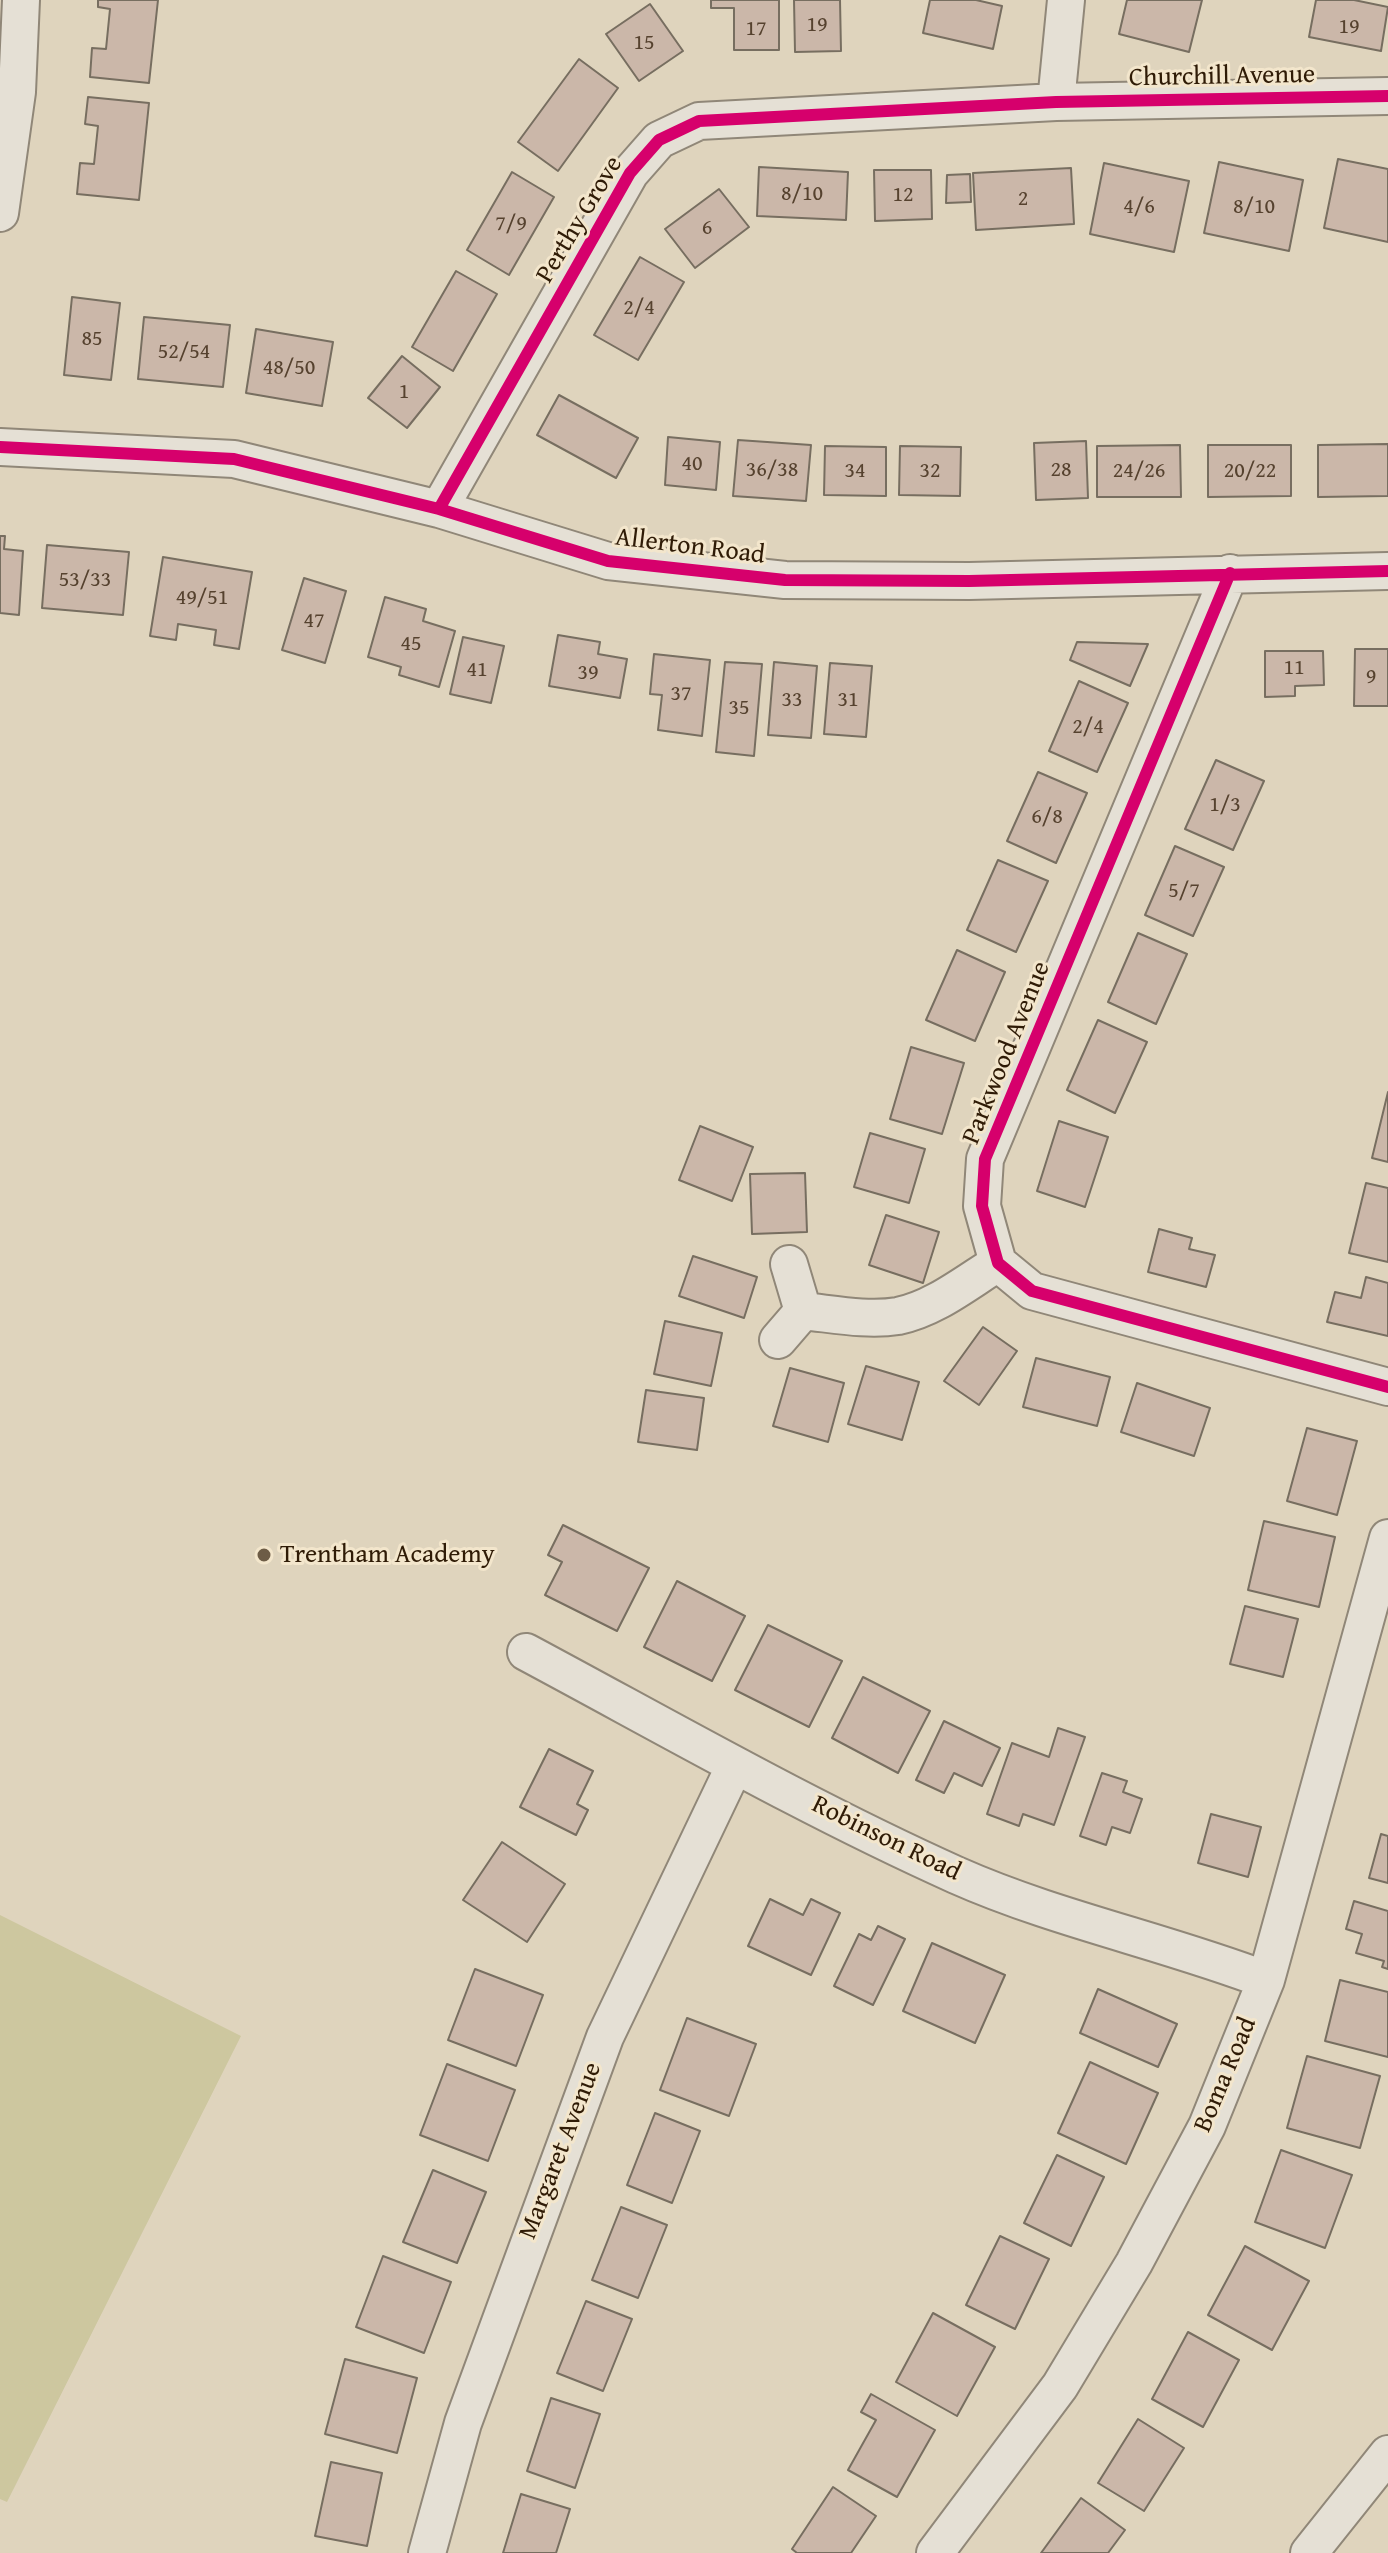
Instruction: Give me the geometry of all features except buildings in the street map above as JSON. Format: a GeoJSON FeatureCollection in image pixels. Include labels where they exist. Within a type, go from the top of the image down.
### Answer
{"type":"FeatureCollection","features":[{"type":"Feature","properties":{"kind":"street"},"geometry":{"type":"LineString","coordinates":[[0,213],[17,92],[21,0]]}},
{"type":"Feature","properties":{"kind":"street"},"geometry":{"type":"LineString","coordinates":[[1056,102],[1066,0]]}},
{"type":"Feature","properties":{"kind":"street","name":"Churchill Avenue"},"geometry":{"type":"LineString","coordinates":[[1056,102],[1388,96]]}},
{"type":"Feature","properties":{"kind":"street","name":"Perthy Grove"},"geometry":{"type":"LineString","coordinates":[[439,509],[630,173],[659,140],[699,121],[1056,102]]}},
{"type":"Feature","properties":{"kind":"street","name":"Allerton Road"},"geometry":{"type":"LineString","coordinates":[[0,447],[234,459],[439,509],[608,561],[785,580],[969,581],[1388,571]]}},
{"type":"Feature","properties":{"kind":"street","name":"Parkwood Avenue"},"geometry":{"type":"LineString","coordinates":[[998,1263],[982,1206],[985,1159],[1230,573]]}},
{"type":"Feature","properties":{"kind":"street"},"geometry":{"type":"LineString","coordinates":[[803,1311],[868,1317],[899,1316],[935,1303],[998,1263],[1032,1291],[1388,1387]]}},
{"type":"Feature","properties":{"kind":"street"},"geometry":{"type":"LineString","coordinates":[[789,1264],[803,1311]]}},
{"type":"Feature","properties":{"kind":"street"},"geometry":{"type":"LineString","coordinates":[[778,1340],[803,1311]]}},
{"type":"Feature","properties":{"kind":"street","name":"Boma Road"},"geometry":{"type":"LineString","coordinates":[[935,2553],[1060,2386],[1134,2263],[1207,2126],[1266,1980],[1388,1538]]}},
{"type":"Feature","properties":{"kind":"street","name":"Robinson Road"},"geometry":{"type":"LineString","coordinates":[[526,1652],[735,1765],[957,1875],[1036,1905],[1197,1954],[1266,1980]]}},
{"type":"Feature","properties":{"kind":"street","name":"Margaret Avenue"},"geometry":{"type":"LineString","coordinates":[[427,2553],[463,2423],[605,2037],[735,1765]]}},
{"type":"Feature","properties":{"kind":"street"},"geometry":{"type":"LineString","coordinates":[[1309,2553],[1388,2454]]}},
{"type":"Feature","properties":{"kind":"shaded area"},"geometry":{"type":"Polygon","coordinates":[[[0,1915],[241,2036],[7,2502],[0,2499],[0,1915]]]}},
{"type":"Feature","properties":{"kind":"cycle path"},"geometry":{"type":"LineString","coordinates":[[439,509],[630,173],[659,140],[699,121],[1056,102],[1388,96]]}},
{"type":"Feature","properties":{"kind":"cycle path"},"geometry":{"type":"LineString","coordinates":[[0,447],[234,459],[439,509],[608,561],[785,580],[969,581],[1388,571]]}},
{"type":"Feature","properties":{"kind":"cycle path"},"geometry":{"type":"LineString","coordinates":[[1230,573],[985,1159],[982,1206],[998,1263],[1032,1291],[1388,1387]]}},
{"type":"Feature","properties":{"kind":"place","name":"Trentham Academy"},"geometry":{"type":"Point","coordinates":[264,1555]}}]}
